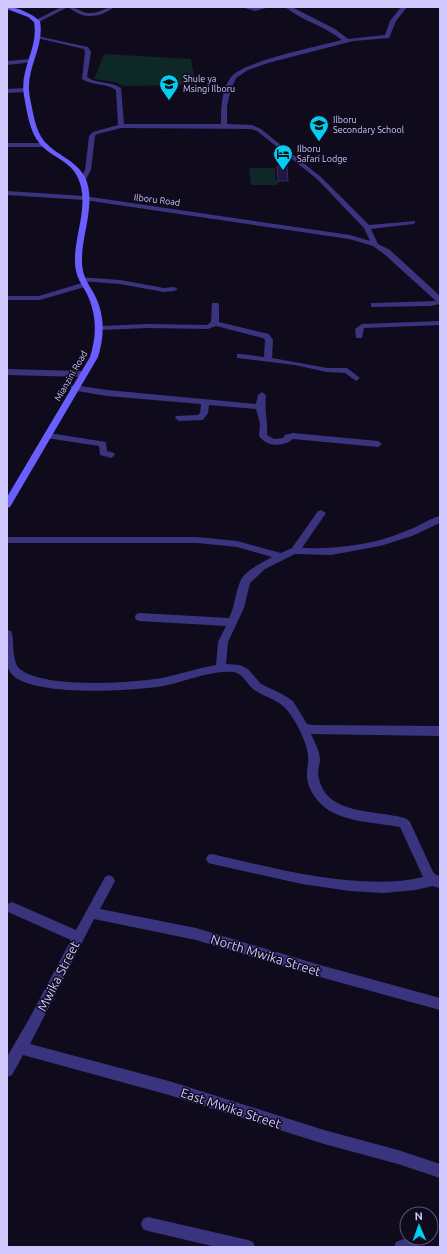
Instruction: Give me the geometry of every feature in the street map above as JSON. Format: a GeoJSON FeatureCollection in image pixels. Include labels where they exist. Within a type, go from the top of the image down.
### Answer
{"type":"FeatureCollection","features":[{"type":"Feature","properties":{"kind":"street"},"geometry":{"type":"LineString","coordinates":[[7,7],[37,20],[40,33],[26,76],[26,90],[37,136],[46,146],[73,166],[82,180],[84,198]]}},
{"type":"Feature","properties":{"kind":"street"},"geometry":{"type":"LineString","coordinates":[[37,20],[65,7]]}},
{"type":"Feature","properties":{"kind":"street"},"geometry":{"type":"LineString","coordinates":[[72,7],[75,11],[92,15],[100,14],[111,7]]}},
{"type":"Feature","properties":{"kind":"street"},"geometry":{"type":"LineString","coordinates":[[244,7],[255,9],[267,7]]}},
{"type":"Feature","properties":{"kind":"street"},"geometry":{"type":"LineString","coordinates":[[288,7],[333,30],[347,41]]}},
{"type":"Feature","properties":{"kind":"street"},"geometry":{"type":"LineString","coordinates":[[224,126],[225,97],[231,82],[239,74],[266,62],[347,41],[360,38],[387,37],[393,21],[404,7]]}},
{"type":"Feature","properties":{"kind":"street"},"geometry":{"type":"LineString","coordinates":[[39,37],[84,47],[87,50],[84,78],[114,86],[119,89],[121,126]]}},
{"type":"Feature","properties":{"kind":"street"},"geometry":{"type":"LineString","coordinates":[[7,63],[31,61]]}},
{"type":"Feature","properties":{"kind":"street"},"geometry":{"type":"LineString","coordinates":[[7,90],[26,90]]}},
{"type":"Feature","properties":{"kind":"street"},"geometry":{"type":"LineString","coordinates":[[82,180],[88,170],[92,136],[94,133],[121,126],[224,126],[252,128],[265,134],[319,178],[367,227],[375,245]]}},
{"type":"Feature","properties":{"kind":"street"},"geometry":{"type":"LineString","coordinates":[[7,145],[46,146]]}},
{"type":"Feature","properties":{"kind":"street","name":"Ilboru Road"},"geometry":{"type":"LineString","coordinates":[[7,193],[84,198],[183,212],[198,216],[327,232],[350,237],[375,245],[387,252],[440,301]]}},
{"type":"Feature","properties":{"kind":"street","name":"Mianzini Road"},"geometry":{"type":"LineString","coordinates":[[8,499],[48,436],[74,388],[94,356],[98,345],[101,328],[99,317],[79,272],[78,262],[84,198]]}},
{"type":"Feature","properties":{"kind":"street"},"geometry":{"type":"LineString","coordinates":[[367,227],[413,222]]}},
{"type":"Feature","properties":{"kind":"street"},"geometry":{"type":"LineString","coordinates":[[7,298],[40,298],[84,282],[120,282],[164,290],[174,289]]}},
{"type":"Feature","properties":{"kind":"street"},"geometry":{"type":"LineString","coordinates":[[374,305],[430,304],[440,301]]}},
{"type":"Feature","properties":{"kind":"street"},"geometry":{"type":"LineString","coordinates":[[215,305],[215,323]]}},
{"type":"Feature","properties":{"kind":"street"},"geometry":{"type":"LineString","coordinates":[[101,328],[148,326],[208,327],[215,323],[266,336],[269,340],[268,359]]}},
{"type":"Feature","properties":{"kind":"street"},"geometry":{"type":"LineString","coordinates":[[360,336],[359,329],[362,326],[440,323]]}},
{"type":"Feature","properties":{"kind":"street"},"geometry":{"type":"LineString","coordinates":[[240,356],[268,359],[327,370],[347,371],[356,378]]}},
{"type":"Feature","properties":{"kind":"street"},"geometry":{"type":"LineString","coordinates":[[7,372],[83,374]]}},
{"type":"Feature","properties":{"kind":"street"},"geometry":{"type":"LineString","coordinates":[[74,388],[108,393],[260,407]]}},
{"type":"Feature","properties":{"kind":"street"},"geometry":{"type":"LineString","coordinates":[[262,395],[260,407],[264,423],[263,436],[268,441],[285,442],[288,437],[293,436],[378,444]]}},
{"type":"Feature","properties":{"kind":"street"},"geometry":{"type":"LineString","coordinates":[[179,418],[200,418],[204,413],[205,401]]}},
{"type":"Feature","properties":{"kind":"street"},"geometry":{"type":"LineString","coordinates":[[48,436],[103,444],[103,453],[111,455]]}},
{"type":"Feature","properties":{"kind":"street"},"geometry":{"type":"LineString","coordinates":[[295,551],[321,514]]}},
{"type":"Feature","properties":{"kind":"street"},"geometry":{"type":"LineString","coordinates":[[221,668],[223,642],[239,608],[245,582],[262,567],[281,556],[295,551],[332,552],[380,543],[409,534],[440,519]]}},
{"type":"Feature","properties":{"kind":"street"},"geometry":{"type":"LineString","coordinates":[[7,540],[197,540],[237,544],[281,556]]}},
{"type":"Feature","properties":{"kind":"street"},"geometry":{"type":"LineString","coordinates":[[140,617],[232,622]]}},
{"type":"Feature","properties":{"kind":"street"},"geometry":{"type":"LineString","coordinates":[[7,634],[12,666],[16,672],[32,680],[48,684],[116,687],[143,685],[177,679],[221,668],[234,667],[245,672],[256,686],[287,703],[303,727],[314,752],[312,776],[322,798],[339,810],[351,815],[403,823],[436,881],[404,887],[360,887],[259,870],[212,859]]}},
{"type":"Feature","properties":{"kind":"street"},"geometry":{"type":"LineString","coordinates":[[303,727],[312,730],[440,730]]}},
{"type":"Feature","properties":{"kind":"street","name":"Mwika Street"},"geometry":{"type":"LineString","coordinates":[[7,1070],[21,1048],[90,913],[109,881]]}},
{"type":"Feature","properties":{"kind":"street"},"geometry":{"type":"LineString","coordinates":[[12,908],[78,936]]}},
{"type":"Feature","properties":{"kind":"street","name":"North Mwika Street"},"geometry":{"type":"LineString","coordinates":[[90,913],[142,922],[196,934],[313,970],[440,1004]]}},
{"type":"Feature","properties":{"kind":"street","name":"East Mwika Street"},"geometry":{"type":"LineString","coordinates":[[21,1048],[169,1088],[324,1138],[398,1156],[440,1171]]}},
{"type":"Feature","properties":{"kind":"street"},"geometry":{"type":"LineString","coordinates":[[148,1224],[248,1247]]}},
{"type":"Feature","properties":{"kind":"street"},"geometry":{"type":"LineString","coordinates":[[401,1247],[411,1247]]}},
{"type":"Feature","properties":{"kind":"green space"},"geometry":{"type":"Polygon","coordinates":[[[104,54],[191,59],[196,85],[123,86],[115,82],[94,79],[104,54]]]}},
{"type":"Feature","properties":{"kind":"green space"},"geometry":{"type":"Polygon","coordinates":[[[249,168],[275,168],[278,185],[251,185],[249,168]]]}},
{"type":"Feature","properties":{"kind":"building","name":"Ilboru Safari Lodge"},"geometry":{"type":"Polygon","coordinates":[[[277,166],[287,166],[288,181],[278,181],[277,166]]]}},
{"type":"Feature","properties":{"kind":"place","name":"Shule ya Msingi Ilboru"},"geometry":{"type":"Point","coordinates":[169,101]}},
{"type":"Feature","properties":{"kind":"place","name":"Ilboru Secondary School"},"geometry":{"type":"Point","coordinates":[319,142]}},
{"type":"Feature","properties":{"kind":"place","name":"Ilboru Safari Lodge"},"geometry":{"type":"Point","coordinates":[283,171]}}]}
